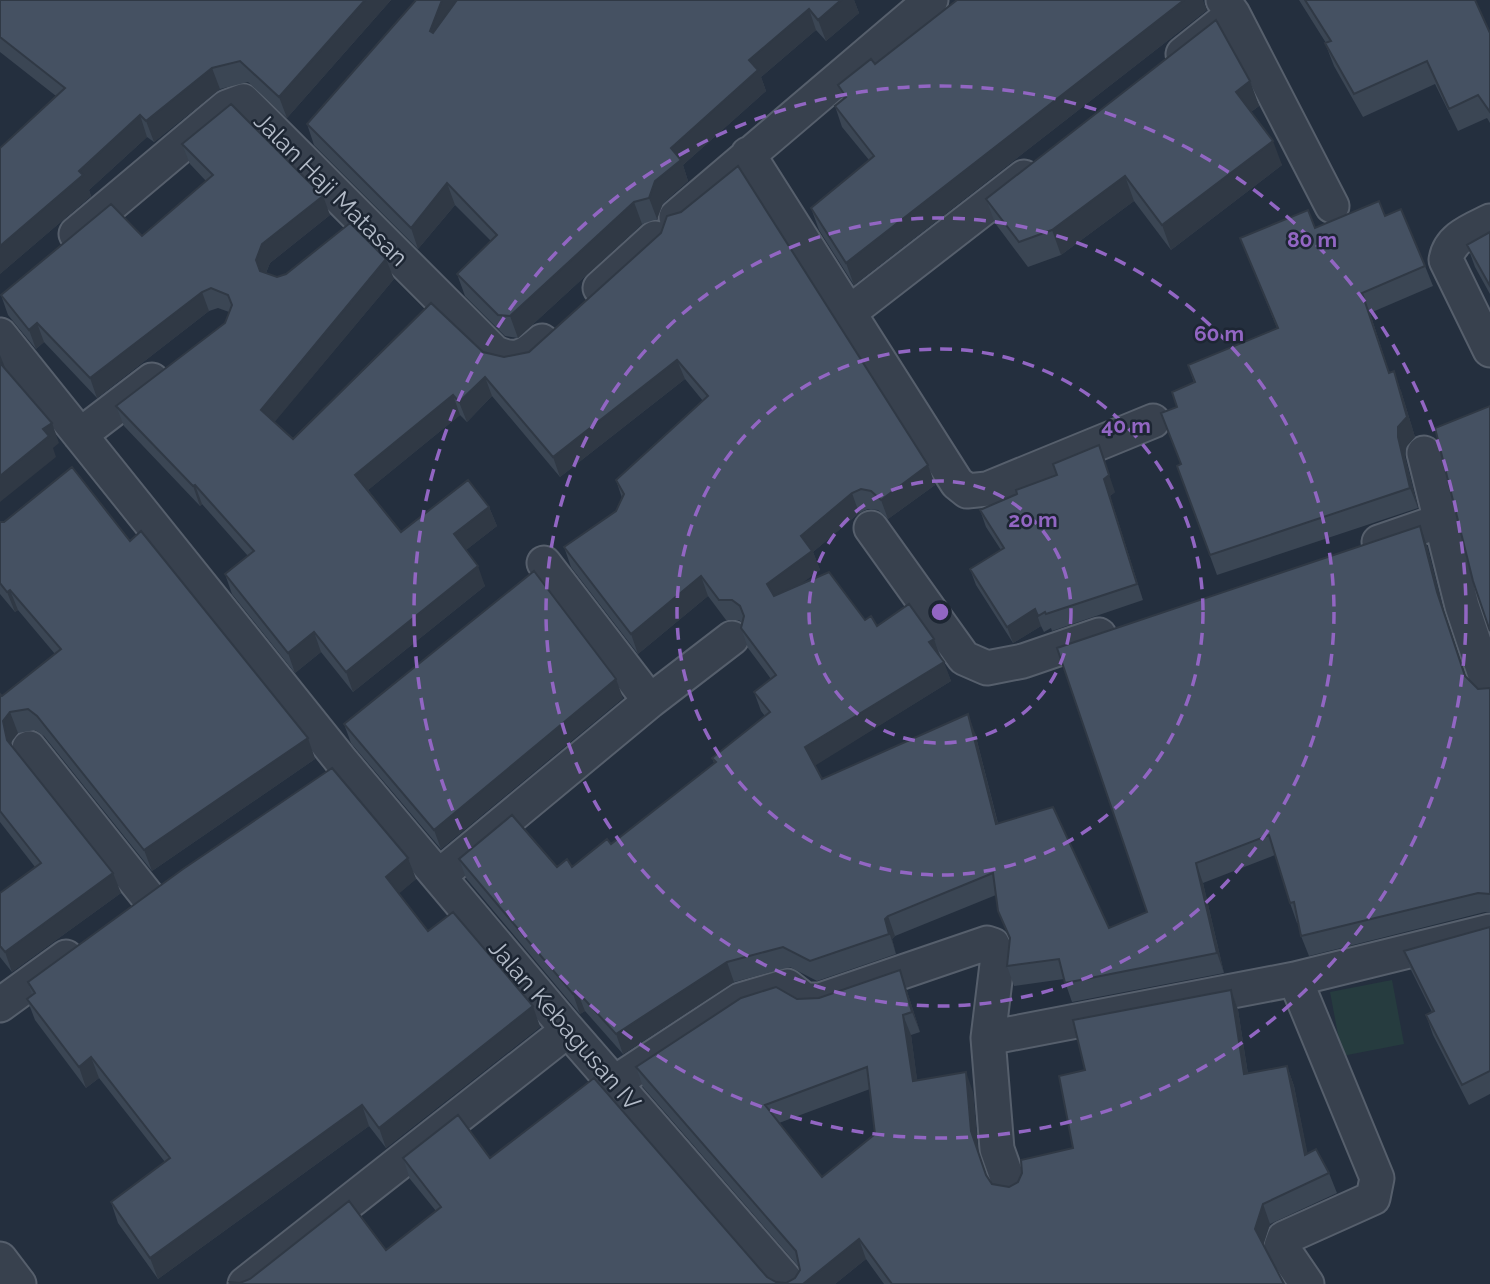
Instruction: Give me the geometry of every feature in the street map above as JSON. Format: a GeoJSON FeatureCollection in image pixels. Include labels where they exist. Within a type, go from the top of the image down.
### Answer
{"type":"FeatureCollection","features":[{"type":"Feature","properties":{"kind":"street","name":"Jalan Haji Matasan"},"geometry":{"type":"LineString","coordinates":[[51,255],[227,107],[243,101],[297,135],[359,217],[494,352],[506,358],[518,359],[528,354],[748,154],[930,0]]}},
{"type":"Feature","properties":{"kind":"street"},"geometry":{"type":"LineString","coordinates":[[1157,74],[1228,7],[1332,206]]}},
{"type":"Feature","properties":{"kind":"street"},"geometry":{"type":"LineString","coordinates":[[748,154],[957,483],[967,491],[987,489],[1153,421]]}},
{"type":"Feature","properties":{"kind":"street"},"geometry":{"type":"LineString","coordinates":[[850,312],[1047,159]]}},
{"type":"Feature","properties":{"kind":"street"},"geometry":{"type":"LineString","coordinates":[[330,240],[359,217]]}},
{"type":"Feature","properties":{"kind":"street"},"geometry":{"type":"LineString","coordinates":[[1490,220],[1454,242],[1447,251],[1446,260],[1490,350]]}},
{"type":"Feature","properties":{"kind":"street","name":"Jalan Kebagusan IV"},"geometry":{"type":"LineString","coordinates":[[0,335],[81,452],[568,1030],[789,1284]]}},
{"type":"Feature","properties":{"kind":"street"},"geometry":{"type":"LineString","coordinates":[[81,452],[177,360]]}},
{"type":"Feature","properties":{"kind":"street"},"geometry":{"type":"LineString","coordinates":[[1424,453],[1443,520],[1462,606],[1490,690]]}},
{"type":"Feature","properties":{"kind":"street"},"geometry":{"type":"LineString","coordinates":[[1351,551],[1443,520]]}},
{"type":"Feature","properties":{"kind":"street"},"geometry":{"type":"LineString","coordinates":[[871,528],[964,658],[987,668],[1023,661],[1128,626]]}},
{"type":"Feature","properties":{"kind":"street"},"geometry":{"type":"LineString","coordinates":[[545,563],[650,701]]}},
{"type":"Feature","properties":{"kind":"street"},"geometry":{"type":"LineString","coordinates":[[439,876],[650,701],[732,638]]}},
{"type":"Feature","properties":{"kind":"street"},"geometry":{"type":"LineString","coordinates":[[29,748],[148,897]]}},
{"type":"Feature","properties":{"kind":"street"},"geometry":{"type":"LineString","coordinates":[[988,1038],[1295,979],[1490,931]]}},
{"type":"Feature","properties":{"kind":"street"},"geometry":{"type":"LineString","coordinates":[[0,1005],[92,938]]}},
{"type":"Feature","properties":{"kind":"street"},"geometry":{"type":"LineString","coordinates":[[614,1083],[740,1000],[787,986],[805,1000],[820,1000],[981,943],[993,945],[998,956],[988,1038],[997,1149],[1010,1189]]}},
{"type":"Feature","properties":{"kind":"street"},"geometry":{"type":"LineString","coordinates":[[1295,979],[1377,1178],[1373,1198],[1284,1238],[1281,1246],[1307,1284]]}},
{"type":"Feature","properties":{"kind":"street"},"geometry":{"type":"LineString","coordinates":[[245,1284],[568,1030]]}},
{"type":"Feature","properties":{"kind":"street"},"geometry":{"type":"LineString","coordinates":[[0,1259],[19,1284]]}},
{"type":"Feature","properties":{"kind":"green space"},"geometry":{"type":"Polygon","coordinates":[[[1392,980],[1404,1044],[1342,1056],[1330,992],[1392,980]]]}},
{"type":"Feature","properties":{"kind":"building"},"geometry":{"type":"Polygon","coordinates":[[[0,0],[365,0],[279,97],[240,61],[212,68],[146,121],[140,115],[79,171],[83,175],[0,246],[0,148],[65,88],[0,37],[0,0]]]}},
{"type":"Feature","properties":{"kind":"building"},"geometry":{"type":"Polygon","coordinates":[[[416,0],[442,0],[430,31],[433,33],[457,0],[841,0],[818,20],[809,9],[749,60],[758,70],[671,148],[681,160],[655,181],[649,198],[634,202],[510,316],[498,315],[457,274],[497,235],[447,183],[411,228],[307,124],[416,0]]]}},
{"type":"Feature","properties":{"kind":"building"},"geometry":{"type":"Polygon","coordinates":[[[957,0],[1184,0],[846,263],[811,208],[874,156],[835,106],[846,97],[838,85],[871,59],[875,64],[957,0]]]}},
{"type":"Feature","properties":{"kind":"building"},"geometry":{"type":"Polygon","coordinates":[[[1305,0],[1475,0],[1490,33],[1490,112],[1478,95],[1449,109],[1427,61],[1354,94],[1325,43],[1331,41],[1305,0]]]}},
{"type":"Feature","properties":{"kind":"building"},"geometry":{"type":"Polygon","coordinates":[[[1216,20],[1250,81],[1236,92],[1273,141],[1162,225],[1125,176],[1052,230],[1019,242],[986,199],[1216,20]]]}},
{"type":"Feature","properties":{"kind":"building"},"geometry":{"type":"Polygon","coordinates":[[[231,104],[323,196],[262,244],[256,260],[260,271],[277,277],[286,274],[350,223],[386,259],[261,410],[293,439],[431,303],[483,352],[504,357],[529,352],[661,233],[667,216],[681,212],[738,166],[928,465],[881,500],[871,491],[861,489],[852,493],[801,536],[812,551],[767,584],[774,596],[829,572],[865,620],[871,616],[877,626],[909,604],[934,639],[929,642],[944,662],[805,747],[822,779],[968,714],[996,824],[1053,807],[1109,928],[1147,912],[1057,648],[1420,526],[1437,592],[1465,676],[1478,689],[1490,688],[1490,894],[1478,893],[1301,936],[1294,902],[1290,903],[1269,835],[1196,863],[1217,953],[1065,983],[1059,959],[1007,966],[1010,938],[998,911],[993,873],[888,916],[885,919],[889,934],[810,961],[783,947],[727,962],[616,1034],[577,991],[573,994],[459,859],[512,815],[557,867],[567,859],[572,867],[607,839],[611,844],[716,762],[712,758],[770,712],[754,692],[776,675],[741,628],[744,616],[740,606],[732,600],[719,600],[701,576],[631,634],[564,547],[616,511],[624,494],[616,480],[708,396],[677,360],[553,457],[485,377],[459,402],[453,395],[355,475],[401,532],[468,480],[489,507],[454,534],[478,566],[346,672],[314,632],[288,653],[225,574],[254,551],[195,485],[193,486],[116,406],[225,323],[232,305],[228,295],[211,288],[202,292],[90,378],[37,323],[29,330],[1,295],[111,204],[142,236],[213,175],[182,144],[231,104]]]}},
{"type":"Feature","properties":{"kind":"building"},"geometry":{"type":"Polygon","coordinates":[[[1379,201],[1385,216],[1401,209],[1425,266],[1362,293],[1389,373],[1394,371],[1407,417],[1398,427],[1398,437],[1410,488],[1210,555],[1177,466],[1181,464],[1161,413],[1177,407],[1172,392],[1195,382],[1188,365],[1278,328],[1240,238],[1308,210],[1315,228],[1379,201]]]}},
{"type":"Feature","properties":{"kind":"building"},"geometry":{"type":"Polygon","coordinates":[[[1490,232],[1490,286],[1467,245],[1490,232]]]}},
{"type":"Feature","properties":{"kind":"building"},"geometry":{"type":"Polygon","coordinates":[[[0,363],[52,423],[43,429],[49,436],[0,476],[0,363]]]}},
{"type":"Feature","properties":{"kind":"building"},"geometry":{"type":"Polygon","coordinates":[[[1490,406],[1490,631],[1473,581],[1435,428],[1490,406]]]}},
{"type":"Feature","properties":{"kind":"building"},"geometry":{"type":"Polygon","coordinates":[[[1099,445],[1109,475],[1104,479],[1137,584],[1038,616],[1035,609],[1007,627],[970,569],[1004,548],[980,510],[1017,494],[1016,490],[1057,475],[1053,464],[1099,445]]]}},
{"type":"Feature","properties":{"kind":"building"},"geometry":{"type":"Polygon","coordinates":[[[72,467],[130,541],[141,531],[308,738],[144,850],[37,716],[28,709],[10,712],[3,721],[7,740],[113,873],[5,952],[0,946],[0,893],[41,863],[0,811],[0,694],[2,696],[61,649],[10,590],[7,592],[0,583],[0,522],[4,522],[72,467]]]}},
{"type":"Feature","properties":{"kind":"building"},"geometry":{"type":"Polygon","coordinates":[[[534,571],[616,679],[434,830],[344,724],[534,571]]]}},
{"type":"Feature","properties":{"kind":"building"},"geometry":{"type":"Polygon","coordinates":[[[332,768],[408,858],[386,877],[428,931],[453,912],[533,1006],[379,1128],[362,1105],[150,1258],[111,1202],[170,1158],[91,1057],[79,1067],[27,999],[35,993],[28,982],[183,869],[332,768]]]}},
{"type":"Feature","properties":{"kind":"building"},"geometry":{"type":"Polygon","coordinates":[[[1490,927],[1490,1071],[1462,1085],[1426,1015],[1434,1011],[1404,951],[1490,927]]]}},
{"type":"Feature","properties":{"kind":"building"},"geometry":{"type":"Polygon","coordinates":[[[900,970],[912,1012],[903,1015],[913,1081],[966,1072],[971,1131],[986,1175],[992,1184],[1009,1187],[1018,1182],[1022,1173],[1021,1160],[1073,1148],[1059,1076],[1085,1070],[1073,1020],[1231,990],[1244,1074],[1287,1066],[1305,1155],[1316,1149],[1329,1173],[1263,1204],[1255,1229],[1284,1284],[892,1284],[859,1239],[803,1284],[232,1284],[230,1282],[240,1283],[250,1279],[349,1201],[386,1250],[441,1207],[403,1158],[458,1115],[490,1158],[594,1078],[767,1277],[786,1283],[795,1278],[800,1270],[796,1251],[636,1067],[741,998],[776,987],[797,999],[819,998],[900,970]],[[867,1067],[765,1105],[822,1177],[875,1134],[867,1067]]]}}]}
